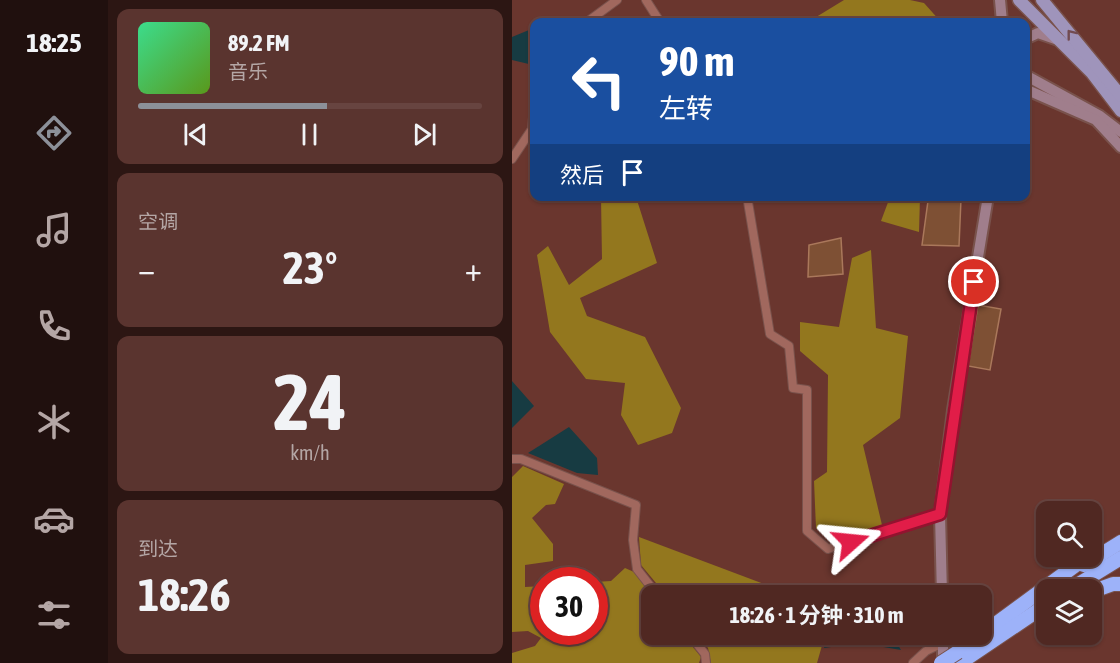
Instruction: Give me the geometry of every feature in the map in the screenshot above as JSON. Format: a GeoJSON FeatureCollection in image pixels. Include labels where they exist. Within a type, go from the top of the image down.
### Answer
{"type":"FeatureCollection","features":[{"type":"Feature","properties":{"kind":"highway"},"geometry":{"type":"LineString","coordinates":[[1102,546],[1121,533]]}},
{"type":"Feature","properties":{"kind":"highway"},"geometry":{"type":"LineString","coordinates":[[1064,579],[1121,542]]}},
{"type":"Feature","properties":{"kind":"highway"},"geometry":{"type":"LineString","coordinates":[[1087,579],[1121,558]]}},
{"type":"Feature","properties":{"kind":"highway"},"geometry":{"type":"LineString","coordinates":[[992,626],[1073,567]]}},
{"type":"Feature","properties":{"kind":"highway"},"geometry":{"type":"LineString","coordinates":[[1102,589],[1121,584]]}},
{"type":"Feature","properties":{"kind":"highway"},"geometry":{"type":"LineString","coordinates":[[959,657],[1036,598]]}},
{"type":"Feature","properties":{"kind":"highway"},"geometry":{"type":"LineString","coordinates":[[973,654],[1036,612]]}},
{"type":"Feature","properties":{"kind":"highway"},"geometry":{"type":"LineString","coordinates":[[942,663],[973,654],[1036,619]]}},
{"type":"Feature","properties":{"kind":"highway"},"geometry":{"type":"LineString","coordinates":[[959,657],[970,645]]}},
{"type":"Feature","properties":{"kind":"main road"},"geometry":{"type":"LineString","coordinates":[[1000,0],[1002,18]]}},
{"type":"Feature","properties":{"kind":"main road"},"geometry":{"type":"LineString","coordinates":[[1019,0],[1092,73],[1121,111]]}},
{"type":"Feature","properties":{"kind":"main road"},"geometry":{"type":"LineString","coordinates":[[1042,0],[1121,96]]}},
{"type":"Feature","properties":{"kind":"main road"},"geometry":{"type":"LineString","coordinates":[[1030,37],[1038,33],[1061,41]]}},
{"type":"Feature","properties":{"kind":"main road"},"geometry":{"type":"LineString","coordinates":[[1030,77],[1100,116],[1121,132]]}},
{"type":"Feature","properties":{"kind":"main road"},"geometry":{"type":"LineString","coordinates":[[1107,79],[1121,91]]}},
{"type":"Feature","properties":{"kind":"main road"},"geometry":{"type":"LineString","coordinates":[[1030,91],[1096,120],[1121,147]]}},
{"type":"Feature","properties":{"kind":"main road"},"geometry":{"type":"LineString","coordinates":[[942,585],[940,514],[953,410],[987,201]]}},
{"type":"Feature","properties":{"kind":"main road"},"geometry":{"type":"LineString","coordinates":[[942,663],[943,645]]}},
{"type":"Feature","properties":{"kind":"street"},"geometry":{"type":"LineString","coordinates":[[592,18],[617,0]]}},
{"type":"Feature","properties":{"kind":"street"},"geometry":{"type":"LineString","coordinates":[[646,0],[657,18]]}},
{"type":"Feature","properties":{"kind":"street"},"geometry":{"type":"LineString","coordinates":[[512,159],[530,132]]}},
{"type":"Feature","properties":{"kind":"street"},"geometry":{"type":"LineString","coordinates":[[748,201],[770,334],[789,346],[793,388],[807,390],[807,531],[828,549],[940,514]]}},
{"type":"Feature","properties":{"kind":"street"},"geometry":{"type":"LineString","coordinates":[[512,459],[521,459],[636,505],[633,540],[637,568],[650,585]]}},
{"type":"Feature","properties":{"kind":"street"},"geometry":{"type":"LineString","coordinates":[[698,645],[705,654],[706,663]]}},
{"type":"Feature","properties":{"kind":"street"},"geometry":{"type":"LineString","coordinates":[[913,663],[934,645]]}},
{"type":"Feature","properties":{"kind":"shaded area"},"geometry":{"type":"Polygon","coordinates":[[[844,0],[910,0],[924,3],[937,18],[815,18],[844,0]]]}},
{"type":"Feature","properties":{"kind":"shaded area"},"geometry":{"type":"Polygon","coordinates":[[[601,201],[637,201],[657,263],[580,298],[587,316],[645,337],[681,408],[672,433],[638,445],[621,415],[625,383],[586,379],[550,332],[537,255],[548,246],[569,285],[602,259],[601,201]]]}},
{"type":"Feature","properties":{"kind":"shaded area"},"geometry":{"type":"Polygon","coordinates":[[[888,201],[920,201],[919,232],[881,221],[888,201]]]}},
{"type":"Feature","properties":{"kind":"shaded area"},"geometry":{"type":"Polygon","coordinates":[[[871,250],[876,328],[908,336],[900,418],[863,445],[882,525],[832,540],[816,528],[814,481],[827,472],[828,375],[800,351],[800,322],[839,327],[852,258],[871,250]]]}},
{"type":"Feature","properties":{"kind":"shaded area"},"geometry":{"type":"Polygon","coordinates":[[[523,466],[564,484],[555,504],[546,505],[532,518],[553,544],[553,561],[525,565],[525,587],[530,587],[530,632],[512,632],[512,477],[523,466]]]}},
{"type":"Feature","properties":{"kind":"shaded area"},"geometry":{"type":"Polygon","coordinates":[[[639,537],[766,585],[658,585],[641,565],[639,537]]]}},
{"type":"Feature","properties":{"kind":"shaded area"},"geometry":{"type":"Polygon","coordinates":[[[625,568],[634,572],[645,585],[641,585],[641,645],[691,645],[701,657],[699,663],[512,663],[512,653],[535,646],[608,645],[608,581],[625,568]]]}},
{"type":"Feature","properties":{"kind":"shaded area"},"geometry":{"type":"Polygon","coordinates":[[[705,645],[822,645],[817,663],[711,663],[705,645]]]}},
{"type":"Feature","properties":{"kind":"water"},"geometry":{"type":"Polygon","coordinates":[[[530,31],[530,64],[512,60],[512,37],[530,31]]]}},
{"type":"Feature","properties":{"kind":"water"},"geometry":{"type":"Polygon","coordinates":[[[512,381],[534,406],[512,428],[512,381]]]}},
{"type":"Feature","properties":{"kind":"water"},"geometry":{"type":"Polygon","coordinates":[[[569,427],[597,458],[598,475],[577,473],[528,453],[569,427]]]}},
{"type":"Feature","properties":{"kind":"water"},"geometry":{"type":"Polygon","coordinates":[[[825,645],[846,645],[824,648],[825,645]]]}},
{"type":"Feature","properties":{"kind":"water"},"geometry":{"type":"Polygon","coordinates":[[[872,645],[898,645],[901,650],[872,645]]]}},
{"type":"Feature","properties":{"kind":"building"},"geometry":{"type":"Polygon","coordinates":[[[928,201],[961,201],[959,246],[922,245],[928,201]]]}},
{"type":"Feature","properties":{"kind":"building"},"geometry":{"type":"Polygon","coordinates":[[[841,238],[843,274],[808,277],[809,245],[841,238]]]}},
{"type":"Feature","properties":{"kind":"building"},"geometry":{"type":"Polygon","coordinates":[[[978,305],[1001,309],[990,370],[968,366],[978,305]]]}},
{"type":"Feature","properties":{"kind":"route"},"geometry":{"type":"LineString","coordinates":[[851,542],[940,514],[953,410],[974,282]]}}]}
